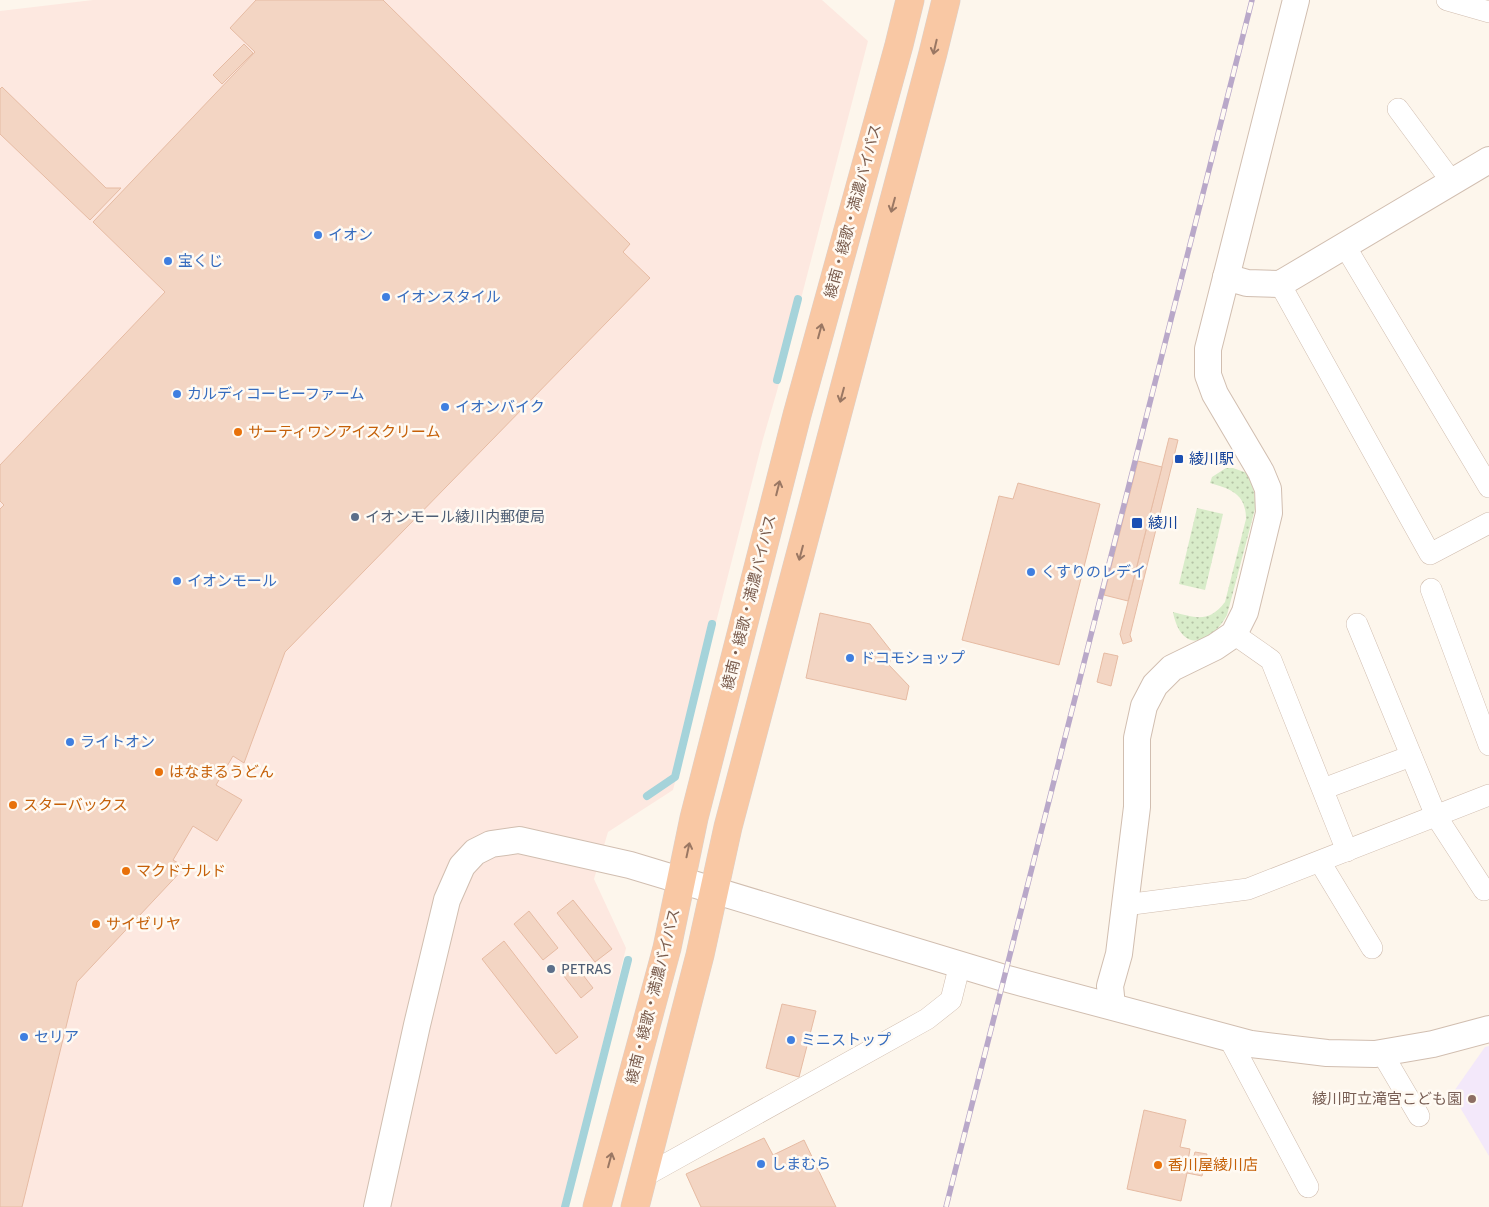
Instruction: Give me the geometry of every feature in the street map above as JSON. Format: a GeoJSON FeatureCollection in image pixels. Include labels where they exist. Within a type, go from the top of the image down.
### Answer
{"type":"FeatureCollection","features":[{"type":"Feature","properties":{"kind":"highway","name":"綾南・綾歌・満濃バイパス"},"geometry":{"type":"LineString","coordinates":[[597,1207],[667,948],[694,818],[794,425],[910,0]]}},
{"type":"Feature","properties":{"kind":"highway"},"geometry":{"type":"LineString","coordinates":[[636,1207],[700,955],[730,817],[946,0]]}},
{"type":"Feature","properties":{"kind":"street"},"geometry":{"type":"LineString","coordinates":[[1112,1006],[1110,986],[1119,954],[1125,905],[1136,807],[1137,738],[1144,706],[1156,685],[1172,668],[1216,647],[1234,634],[1245,612],[1269,513],[1268,489],[1215,394],[1208,375],[1208,349],[1296,0]]}},
{"type":"Feature","properties":{"kind":"street"},"geometry":{"type":"LineString","coordinates":[[1447,0],[1489,12]]}},
{"type":"Feature","properties":{"kind":"street"},"geometry":{"type":"LineString","coordinates":[[1398,109],[1452,182]]}},
{"type":"Feature","properties":{"kind":"street"},"geometry":{"type":"LineString","coordinates":[[1226,277],[1247,283],[1280,284],[1489,160]]}},
{"type":"Feature","properties":{"kind":"street"},"geometry":{"type":"LineString","coordinates":[[1345,246],[1489,487]]}},
{"type":"Feature","properties":{"kind":"street"},"geometry":{"type":"LineString","coordinates":[[1280,284],[1430,554],[1489,523]]}},
{"type":"Feature","properties":{"kind":"street"},"geometry":{"type":"LineString","coordinates":[[1431,589],[1489,745]]}},
{"type":"Feature","properties":{"kind":"street"},"geometry":{"type":"LineString","coordinates":[[1357,624],[1436,816],[1484,890]]}},
{"type":"Feature","properties":{"kind":"street"},"geometry":{"type":"LineString","coordinates":[[1234,634],[1271,660],[1348,851]]}},
{"type":"Feature","properties":{"kind":"street"},"geometry":{"type":"LineString","coordinates":[[1323,789],[1411,756]]}},
{"type":"Feature","properties":{"kind":"street"},"geometry":{"type":"LineString","coordinates":[[1125,905],[1248,890],[1489,795]]}},
{"type":"Feature","properties":{"kind":"street"},"geometry":{"type":"LineString","coordinates":[[377,1207],[447,900],[462,866],[475,852],[491,844],[519,840],[630,865],[1004,978],[1251,1044],[1327,1053],[1374,1054],[1433,1044],[1489,1028]]}},
{"type":"Feature","properties":{"kind":"street"},"geometry":{"type":"LineString","coordinates":[[1320,862],[1372,948]]}},
{"type":"Feature","properties":{"kind":"street"},"geometry":{"type":"LineString","coordinates":[[644,1177],[927,1019],[950,1000],[960,964]]}},
{"type":"Feature","properties":{"kind":"street"},"geometry":{"type":"LineString","coordinates":[[1229,1038],[1308,1187]]}},
{"type":"Feature","properties":{"kind":"street"},"geometry":{"type":"LineString","coordinates":[[1382,1053],[1419,1116]]}},
{"type":"Feature","properties":{"kind":"shaded area"},"geometry":{"type":"Polygon","coordinates":[[[93,0],[822,0],[868,41],[673,790],[608,832],[594,879],[626,948],[563,1207],[0,1207],[0,11],[93,0]]]}},
{"type":"Feature","properties":{"kind":"shaded area","name":"綾川町立滝宮こども園"},"geometry":{"type":"Polygon","coordinates":[[[1489,1046],[1489,1156],[1452,1094],[1485,1047],[1489,1046]]]}},
{"type":"Feature","properties":{"kind":"green space"},"geometry":{"type":"Polygon","coordinates":[[[1226,468],[1233,468],[1247,473],[1254,490],[1255,509],[1227,615],[1213,633],[1197,641],[1189,639],[1183,634],[1177,625],[1173,612],[1195,617],[1208,616],[1219,609],[1225,602],[1246,519],[1243,504],[1236,494],[1231,490],[1210,483],[1212,477],[1226,468]]]}},
{"type":"Feature","properties":{"kind":"green space"},"geometry":{"type":"Polygon","coordinates":[[[1197,508],[1223,514],[1205,590],[1179,584],[1197,508]]]}},
{"type":"Feature","properties":{"kind":"building","name":"イオンモール"},"geometry":{"type":"Polygon","coordinates":[[[256,0],[383,0],[630,244],[623,252],[650,278],[285,652],[244,763],[233,756],[216,785],[242,800],[217,841],[193,826],[173,860],[185,867],[77,982],[22,1207],[0,1207],[0,509],[4,505],[0,501],[0,465],[165,292],[93,222],[255,52],[230,28],[256,0]]]}},
{"type":"Feature","properties":{"kind":"building"},"geometry":{"type":"Polygon","coordinates":[[[244,44],[253,53],[222,84],[213,75],[244,44]]]}},
{"type":"Feature","properties":{"kind":"building"},"geometry":{"type":"Polygon","coordinates":[[[2,87],[106,188],[121,188],[90,220],[0,134],[0,89],[2,87]]]}},
{"type":"Feature","properties":{"kind":"building"},"geometry":{"type":"Polygon","coordinates":[[[1169,438],[1178,440],[1130,635],[1132,641],[1123,644],[1120,634],[1169,438]]]}},
{"type":"Feature","properties":{"kind":"building"},"geometry":{"type":"Polygon","coordinates":[[[1138,461],[1162,467],[1128,601],[1104,595],[1138,461]]]}},
{"type":"Feature","properties":{"kind":"building","name":"くすりのレデイ"},"geometry":{"type":"Polygon","coordinates":[[[1018,483],[1100,504],[1059,665],[962,640],[999,496],[1013,499],[1018,483]]]}},
{"type":"Feature","properties":{"kind":"building","name":"ドコモショップ"},"geometry":{"type":"Polygon","coordinates":[[[820,613],[870,624],[892,652],[889,665],[909,686],[906,700],[806,678],[820,613]]]}},
{"type":"Feature","properties":{"kind":"building"},"geometry":{"type":"Polygon","coordinates":[[[1104,653],[1118,656],[1111,686],[1097,682],[1104,653]]]}},
{"type":"Feature","properties":{"kind":"building"},"geometry":{"type":"Polygon","coordinates":[[[573,900],[612,949],[595,962],[557,913],[573,900]]]}},
{"type":"Feature","properties":{"kind":"building"},"geometry":{"type":"Polygon","coordinates":[[[529,911],[558,948],[543,960],[514,924],[529,911]]]}},
{"type":"Feature","properties":{"kind":"building"},"geometry":{"type":"Polygon","coordinates":[[[504,941],[578,1037],[556,1054],[482,959],[504,941]]]}},
{"type":"Feature","properties":{"kind":"building"},"geometry":{"type":"Polygon","coordinates":[[[573,962],[593,988],[581,998],[560,971],[573,962]]]}},
{"type":"Feature","properties":{"kind":"building","name":"ミニストップ"},"geometry":{"type":"Polygon","coordinates":[[[782,1004],[816,1011],[799,1077],[766,1068],[782,1004]]]}},
{"type":"Feature","properties":{"kind":"building"},"geometry":{"type":"Polygon","coordinates":[[[1144,1110],[1186,1120],[1180,1147],[1190,1149],[1187,1167],[1191,1168],[1195,1152],[1207,1154],[1202,1176],[1187,1173],[1181,1201],[1127,1189],[1144,1110]]]}},
{"type":"Feature","properties":{"kind":"building","name":"しまむら"},"geometry":{"type":"Polygon","coordinates":[[[764,1138],[773,1155],[804,1140],[836,1207],[701,1207],[686,1174],[764,1138]]]}},
{"type":"Feature","properties":{"kind":"waterway"},"geometry":{"type":"LineString","coordinates":[[777,380],[798,299]]}},
{"type":"Feature","properties":{"kind":"waterway"},"geometry":{"type":"LineString","coordinates":[[647,796],[675,777],[712,624]]}},
{"type":"Feature","properties":{"kind":"waterway"},"geometry":{"type":"LineString","coordinates":[[565,1207],[628,960]]}},
{"type":"Feature","properties":{"kind":"railway"},"geometry":{"type":"LineString","coordinates":[[946,1207],[1252,0]]}},
{"type":"Feature","properties":{"kind":"place","name":"イオン"},"geometry":{"type":"Point","coordinates":[318,235]}},
{"type":"Feature","properties":{"kind":"place","name":"宝くじ"},"geometry":{"type":"Point","coordinates":[168,261]}},
{"type":"Feature","properties":{"kind":"place","name":"イオンスタイル"},"geometry":{"type":"Point","coordinates":[386,297]}},
{"type":"Feature","properties":{"kind":"place","name":"カルディコーヒーファーム"},"geometry":{"type":"Point","coordinates":[177,394]}},
{"type":"Feature","properties":{"kind":"place","name":"イオンバイク"},"geometry":{"type":"Point","coordinates":[445,407]}},
{"type":"Feature","properties":{"kind":"place","name":"サーティワンアイスクリーム"},"geometry":{"type":"Point","coordinates":[238,432]}},
{"type":"Feature","properties":{"kind":"place","name":"綾川駅"},"geometry":{"type":"Point","coordinates":[1179,459]}},
{"type":"Feature","properties":{"kind":"place","name":"イオンモール綾川内郵便局"},"geometry":{"type":"Point","coordinates":[355,517]}},
{"type":"Feature","properties":{"kind":"place","name":"綾川"},"geometry":{"type":"Point","coordinates":[1137,523]}},
{"type":"Feature","properties":{"kind":"place","name":"くすりのレデイ"},"geometry":{"type":"Point","coordinates":[1031,572]}},
{"type":"Feature","properties":{"kind":"place","name":"イオンモール"},"geometry":{"type":"Point","coordinates":[177,581]}},
{"type":"Feature","properties":{"kind":"place","name":"ドコモショップ"},"geometry":{"type":"Point","coordinates":[850,658]}},
{"type":"Feature","properties":{"kind":"place","name":"ライトオン"},"geometry":{"type":"Point","coordinates":[70,742]}},
{"type":"Feature","properties":{"kind":"place","name":"はなまるうどん"},"geometry":{"type":"Point","coordinates":[159,772]}},
{"type":"Feature","properties":{"kind":"place","name":"スターバックス"},"geometry":{"type":"Point","coordinates":[13,805]}},
{"type":"Feature","properties":{"kind":"place","name":"マクドナルド"},"geometry":{"type":"Point","coordinates":[126,871]}},
{"type":"Feature","properties":{"kind":"place","name":"サイゼリヤ"},"geometry":{"type":"Point","coordinates":[96,924]}},
{"type":"Feature","properties":{"kind":"place","name":"PETRAS"},"geometry":{"type":"Point","coordinates":[551,969]}},
{"type":"Feature","properties":{"kind":"place","name":"セリア"},"geometry":{"type":"Point","coordinates":[24,1037]}},
{"type":"Feature","properties":{"kind":"place","name":"ミニストップ"},"geometry":{"type":"Point","coordinates":[791,1040]}},
{"type":"Feature","properties":{"kind":"place","name":"綾川町立滝宮こども園"},"geometry":{"type":"Point","coordinates":[1472,1099]}},
{"type":"Feature","properties":{"kind":"place","name":"しまむら"},"geometry":{"type":"Point","coordinates":[761,1164]}},
{"type":"Feature","properties":{"kind":"place","name":"香川屋綾川店"},"geometry":{"type":"Point","coordinates":[1158,1165]}}]}
